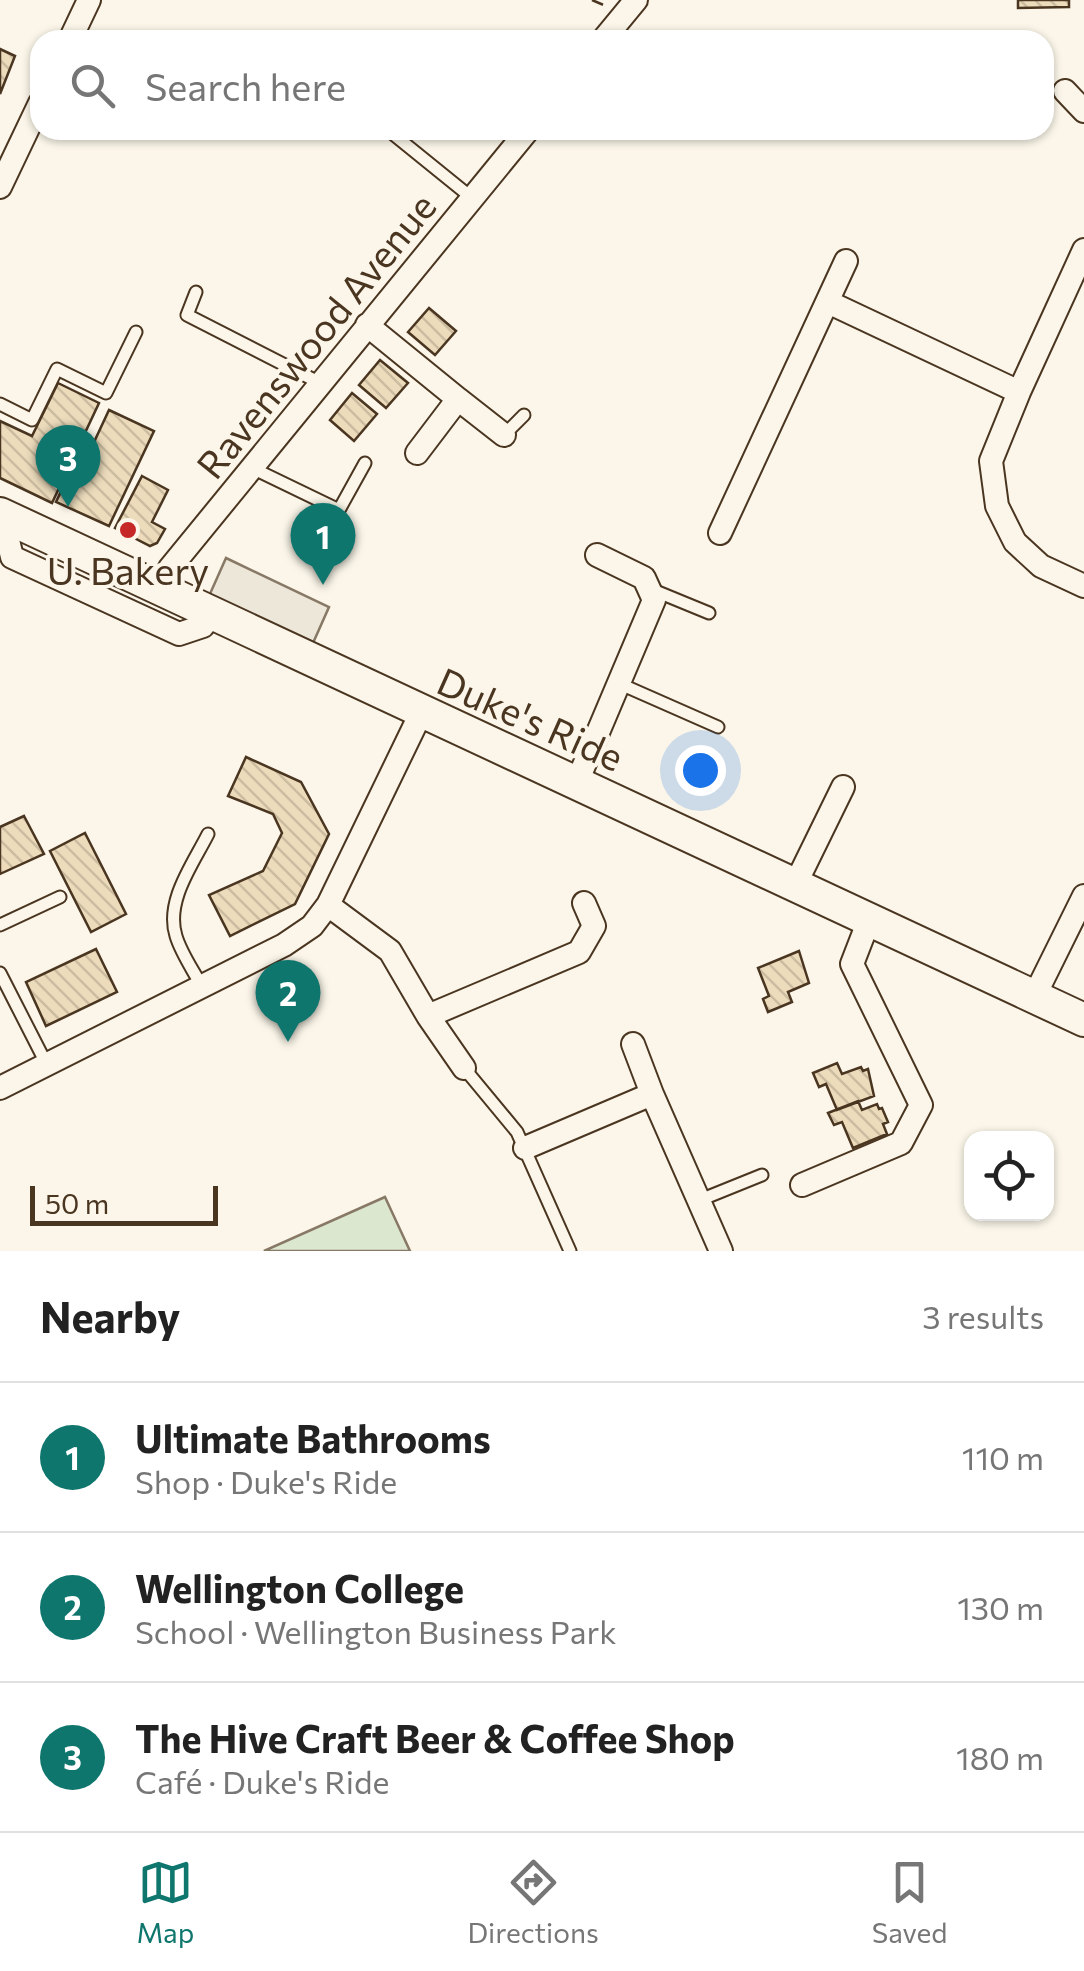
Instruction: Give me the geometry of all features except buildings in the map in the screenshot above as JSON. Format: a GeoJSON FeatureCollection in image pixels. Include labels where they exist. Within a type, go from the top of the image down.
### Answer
{"type":"FeatureCollection","features":[{"type":"Feature","properties":{"kind":"main road","name":"Duke's Ride"},"geometry":{"type":"LineString","coordinates":[[1,514],[1084,1020]]}},
{"type":"Feature","properties":{"kind":"street"},"geometry":{"type":"LineString","coordinates":[[75,30],[89,0]]}},
{"type":"Feature","properties":{"kind":"street"},"geometry":{"type":"LineString","coordinates":[[611,30],[636,0]]}},
{"type":"Feature","properties":{"kind":"street"},"geometry":{"type":"LineString","coordinates":[[1065,91],[1084,111]]}},
{"type":"Feature","properties":{"kind":"street"},"geometry":{"type":"LineString","coordinates":[[0,187],[30,124]]}},
{"type":"Feature","properties":{"kind":"street","name":"Ravenswood Avenue"},"geometry":{"type":"LineString","coordinates":[[159,587],[170,568],[520,140]]}},
{"type":"Feature","properties":{"kind":"street"},"geometry":{"type":"LineString","coordinates":[[1084,250],[1019,392],[992,462],[997,506],[1016,542],[1041,566],[1084,586]]}},
{"type":"Feature","properties":{"kind":"street"},"geometry":{"type":"LineString","coordinates":[[720,532],[846,261]]}},
{"type":"Feature","properties":{"kind":"street"},"geometry":{"type":"LineString","coordinates":[[828,302],[1019,392]]}},
{"type":"Feature","properties":{"kind":"street"},"geometry":{"type":"LineString","coordinates":[[367,325],[504,435]]}},
{"type":"Feature","properties":{"kind":"street"},"geometry":{"type":"LineString","coordinates":[[417,453],[458,399]]}},
{"type":"Feature","properties":{"kind":"street"},"geometry":{"type":"LineString","coordinates":[[1,514],[12,557],[26,564],[180,634],[203,626],[210,611]]}},
{"type":"Feature","properties":{"kind":"street"},"geometry":{"type":"LineString","coordinates":[[577,782],[654,600],[644,578],[597,556]]}},
{"type":"Feature","properties":{"kind":"street"},"geometry":{"type":"LineString","coordinates":[[0,1088],[284,945],[312,926],[328,906],[421,713]]}},
{"type":"Feature","properties":{"kind":"street"},"geometry":{"type":"LineString","coordinates":[[796,885],[843,786]]}},
{"type":"Feature","properties":{"kind":"street"},"geometry":{"type":"LineString","coordinates":[[1034,997],[1084,896]]}},
{"type":"Feature","properties":{"kind":"street"},"geometry":{"type":"LineString","coordinates":[[428,1016],[579,952],[594,926],[584,903]]}},
{"type":"Feature","properties":{"kind":"street"},"geometry":{"type":"LineString","coordinates":[[328,906],[390,951],[464,1068]]}},
{"type":"Feature","properties":{"kind":"street"},"geometry":{"type":"LineString","coordinates":[[802,1185],[901,1143],[921,1105],[852,964],[869,920]]}},
{"type":"Feature","properties":{"kind":"street"},"geometry":{"type":"LineString","coordinates":[[633,1044],[721,1251]]}},
{"type":"Feature","properties":{"kind":"street"},"geometry":{"type":"LineString","coordinates":[[525,1148],[652,1094]]}},
{"type":"Feature","properties":{"kind":"lane"},"geometry":{"type":"LineString","coordinates":[[400,140],[472,198]]}},
{"type":"Feature","properties":{"kind":"lane"},"geometry":{"type":"LineString","coordinates":[[196,292],[186,315],[320,384]]}},
{"type":"Feature","properties":{"kind":"lane"},"geometry":{"type":"LineString","coordinates":[[0,404],[32,420],[57,369],[106,393],[136,332]]}},
{"type":"Feature","properties":{"kind":"lane"},"geometry":{"type":"LineString","coordinates":[[504,435],[524,416]]}},
{"type":"Feature","properties":{"kind":"lane"},"geometry":{"type":"LineString","coordinates":[[252,468],[339,510],[366,462]]}},
{"type":"Feature","properties":{"kind":"lane"},"geometry":{"type":"LineString","coordinates":[[649,588],[709,613]]}},
{"type":"Feature","properties":{"kind":"lane"},"geometry":{"type":"LineString","coordinates":[[618,683],[718,727]]}},
{"type":"Feature","properties":{"kind":"lane"},"geometry":{"type":"LineString","coordinates":[[201,986],[176,936],[174,913],[180,888],[208,834]]}},
{"type":"Feature","properties":{"kind":"lane"},"geometry":{"type":"LineString","coordinates":[[0,925],[60,897]]}},
{"type":"Feature","properties":{"kind":"lane"},"geometry":{"type":"LineString","coordinates":[[0,973],[47,1065]]}},
{"type":"Feature","properties":{"kind":"lane"},"geometry":{"type":"LineString","coordinates":[[464,1068],[517,1132],[570,1251]]}},
{"type":"Feature","properties":{"kind":"lane"},"geometry":{"type":"LineString","coordinates":[[700,1200],[762,1175]]}},
{"type":"Feature","properties":{"kind":"green space"},"geometry":{"type":"Polygon","coordinates":[[[385,1197],[410,1251],[264,1251],[385,1197]]]}},
{"type":"Feature","properties":{"kind":"shaded area"},"geometry":{"type":"Polygon","coordinates":[[[226,558],[329,607],[313,643],[209,596],[226,558]]]}},
{"type":"Feature","properties":{"kind":"fence"},"geometry":{"type":"LineString","coordinates":[[592,0],[606,6]]}},
{"type":"Feature","properties":{"kind":"place","name":"The Hive Craft Beer & Coffee Shop"},"geometry":{"type":"Point","coordinates":[68,507]}},
{"type":"Feature","properties":{"kind":"place","name":"U. Bakery"},"geometry":{"type":"Point","coordinates":[128,530]}},
{"type":"Feature","properties":{"kind":"place","name":"Ultimate Bathrooms"},"geometry":{"type":"Point","coordinates":[323,585]}},
{"type":"Feature","properties":{"kind":"place","name":"Wellington College"},"geometry":{"type":"Point","coordinates":[288,1042]}}]}
